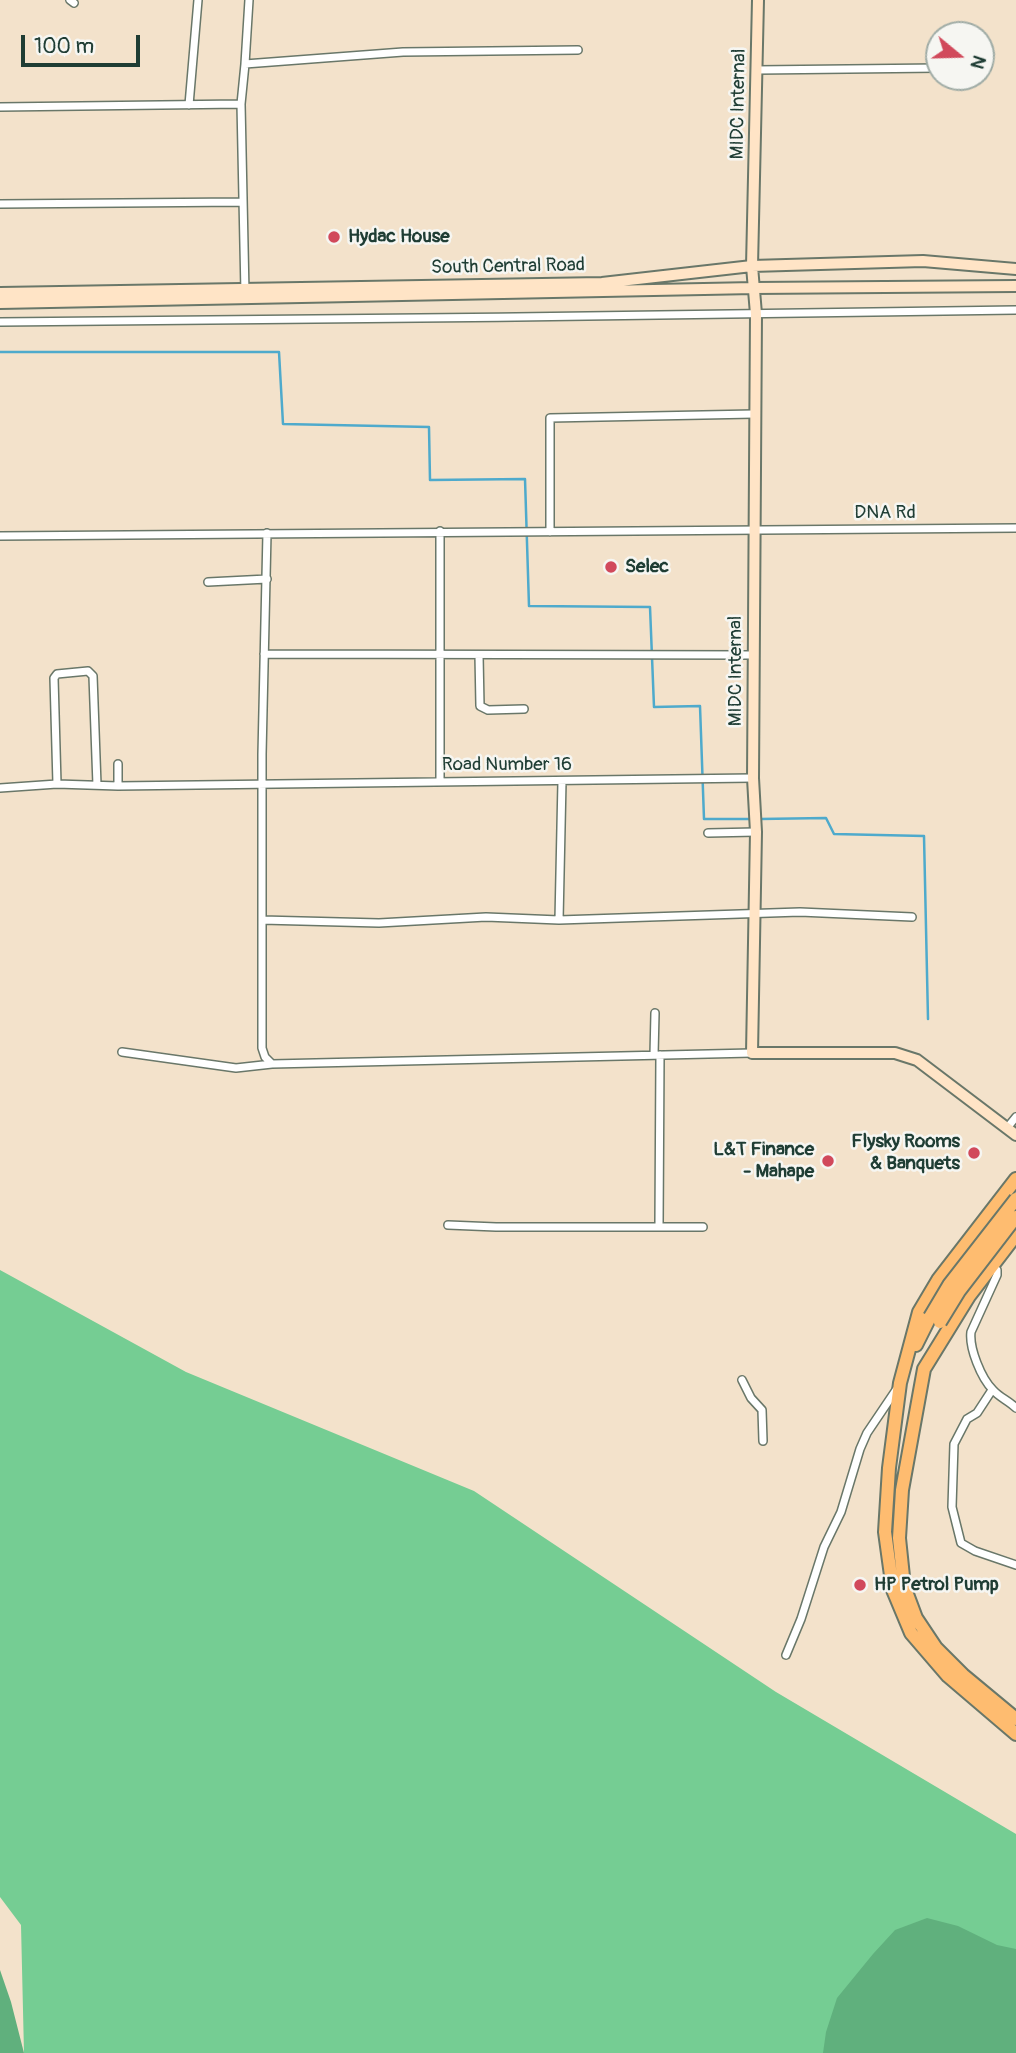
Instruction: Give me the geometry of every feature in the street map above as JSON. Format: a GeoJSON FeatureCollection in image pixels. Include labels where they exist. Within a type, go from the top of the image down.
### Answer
{"type":"FeatureCollection","features":[{"type":"Feature","properties":{"kind":"main road","name":"MIDC Internal"},"geometry":{"type":"LineString","coordinates":[[752,1053],[756,832],[753,778],[756,314],[752,266],[758,0]]}},
{"type":"Feature","properties":{"kind":"main road","name":"South Central Road"},"geometry":{"type":"LineString","coordinates":[[0,303],[602,283],[752,266],[923,261],[1016,269]]}},
{"type":"Feature","properties":{"kind":"main road","name":"South Central Road"},"geometry":{"type":"LineString","coordinates":[[0,293],[1016,286]]}},
{"type":"Feature","properties":{"kind":"main road"},"geometry":{"type":"LineString","coordinates":[[752,1053],[895,1053],[917,1060],[1012,1131]]}},
{"type":"Feature","properties":{"kind":"main road"},"geometry":{"type":"LineString","coordinates":[[1016,1179],[938,1279],[919,1312],[901,1383],[889,1468],[885,1532],[893,1590],[902,1616],[921,1647],[948,1676],[1016,1734]]}},
{"type":"Feature","properties":{"kind":"main road"},"geometry":{"type":"LineString","coordinates":[[1016,1199],[949,1286],[935,1320],[902,1490],[899,1538],[904,1587],[916,1618],[936,1648],[963,1675],[1016,1719]]}},
{"type":"Feature","properties":{"kind":"main road"},"geometry":{"type":"LineString","coordinates":[[907,1364],[935,1320],[1016,1217]]}},
{"type":"Feature","properties":{"kind":"main road"},"geometry":{"type":"LineString","coordinates":[[924,1369],[960,1311],[1016,1235]]}},
{"type":"Feature","properties":{"kind":"street"},"geometry":{"type":"LineString","coordinates":[[189,105],[198,0]]}},
{"type":"Feature","properties":{"kind":"street"},"geometry":{"type":"LineString","coordinates":[[245,293],[241,104],[249,0]]}},
{"type":"Feature","properties":{"kind":"street"},"geometry":{"type":"LineString","coordinates":[[245,64],[403,52],[578,50]]}},
{"type":"Feature","properties":{"kind":"street"},"geometry":{"type":"LineString","coordinates":[[757,70],[925,68]]}},
{"type":"Feature","properties":{"kind":"street"},"geometry":{"type":"LineString","coordinates":[[0,107],[241,104]]}},
{"type":"Feature","properties":{"kind":"street"},"geometry":{"type":"LineString","coordinates":[[0,204],[242,202]]}},
{"type":"Feature","properties":{"kind":"street"},"geometry":{"type":"LineString","coordinates":[[0,322],[1016,310]]}},
{"type":"Feature","properties":{"kind":"street"},"geometry":{"type":"LineString","coordinates":[[547,532],[550,418],[754,414]]}},
{"type":"Feature","properties":{"kind":"street","name":"DNA Rd"},"geometry":{"type":"LineString","coordinates":[[0,536],[1016,528]]}},
{"type":"Feature","properties":{"kind":"street"},"geometry":{"type":"LineString","coordinates":[[440,531],[440,781]]}},
{"type":"Feature","properties":{"kind":"street"},"geometry":{"type":"LineString","coordinates":[[267,533],[261,784],[262,1048],[265,1057],[272,1064]]}},
{"type":"Feature","properties":{"kind":"street"},"geometry":{"type":"LineString","coordinates":[[208,582],[267,579]]}},
{"type":"Feature","properties":{"kind":"street"},"geometry":{"type":"LineString","coordinates":[[264,654],[754,654]]}},
{"type":"Feature","properties":{"kind":"street"},"geometry":{"type":"LineString","coordinates":[[479,655],[480,706],[488,710],[524,709]]}},
{"type":"Feature","properties":{"kind":"street"},"geometry":{"type":"LineString","coordinates":[[57,784],[54,678],[57,674],[88,671],[93,676],[97,785]]}},
{"type":"Feature","properties":{"kind":"street"},"geometry":{"type":"LineString","coordinates":[[118,764],[118,786]]}},
{"type":"Feature","properties":{"kind":"street","name":"Road Number 16"},"geometry":{"type":"LineString","coordinates":[[0,789],[57,784],[118,786],[440,781],[701,781],[753,778]]}},
{"type":"Feature","properties":{"kind":"street"},"geometry":{"type":"LineString","coordinates":[[559,920],[562,781]]}},
{"type":"Feature","properties":{"kind":"street"},"geometry":{"type":"LineString","coordinates":[[708,833],[756,832]]}},
{"type":"Feature","properties":{"kind":"street"},"geometry":{"type":"LineString","coordinates":[[262,920],[379,923],[518,916],[559,920],[800,912],[912,917]]}},
{"type":"Feature","properties":{"kind":"street"},"geometry":{"type":"LineString","coordinates":[[655,1013],[659,1226]]}},
{"type":"Feature","properties":{"kind":"street"},"geometry":{"type":"LineString","coordinates":[[122,1052],[236,1068],[272,1064],[752,1053]]}},
{"type":"Feature","properties":{"kind":"street"},"geometry":{"type":"LineString","coordinates":[[1012,1131],[1016,1117]]}},
{"type":"Feature","properties":{"kind":"street"},"geometry":{"type":"LineString","coordinates":[[448,1225],[704,1227]]}},
{"type":"Feature","properties":{"kind":"street"},"geometry":{"type":"LineString","coordinates":[[967,1242],[998,1270],[971,1332],[970,1342],[975,1359],[992,1390],[1016,1408]]}},
{"type":"Feature","properties":{"kind":"street"},"geometry":{"type":"LineString","coordinates":[[960,1311],[976,1319]]}},
{"type":"Feature","properties":{"kind":"street"},"geometry":{"type":"LineString","coordinates":[[742,1380],[751,1398],[762,1410],[762,1441]]}},
{"type":"Feature","properties":{"kind":"street"},"geometry":{"type":"LineString","coordinates":[[786,1655],[801,1619],[824,1546],[841,1512],[860,1449],[867,1433],[901,1383]]}},
{"type":"Feature","properties":{"kind":"street"},"geometry":{"type":"LineString","coordinates":[[992,1390],[977,1413],[967,1419],[954,1444],[952,1507],[961,1543],[975,1552],[1016,1565]]}},
{"type":"Feature","properties":{"kind":"green space"},"geometry":{"type":"Polygon","coordinates":[[[0,1270],[186,1372],[474,1491],[776,1692],[1016,1834],[1016,2053],[24,2053],[21,1925],[0,1897],[0,1270]]]}},
{"type":"Feature","properties":{"kind":"green space"},"geometry":{"type":"Polygon","coordinates":[[[927,1918],[958,1926],[997,1945],[1016,1949],[1016,2053],[823,2053],[826,2032],[837,1998],[895,1930],[927,1918]]]}},
{"type":"Feature","properties":{"kind":"green space"},"geometry":{"type":"Polygon","coordinates":[[[0,1970],[11,2002],[24,2053],[0,2053],[0,1970]]]}},
{"type":"Feature","properties":{"kind":"waterway"},"geometry":{"type":"LineString","coordinates":[[0,352],[279,352],[283,424],[429,427],[430,480],[525,479],[529,606],[650,607],[654,707],[700,706],[704,819],[754,819]]}},
{"type":"Feature","properties":{"kind":"waterway"},"geometry":{"type":"LineString","coordinates":[[760,819],[826,818],[834,834],[924,836],[928,1019]]}},
{"type":"Feature","properties":{"kind":"place","name":"Hydac House"},"geometry":{"type":"Point","coordinates":[334,237]}},
{"type":"Feature","properties":{"kind":"place","name":"Selec"},"geometry":{"type":"Point","coordinates":[611,567]}},
{"type":"Feature","properties":{"kind":"place","name":"Flysky Rooms & Banquets"},"geometry":{"type":"Point","coordinates":[974,1153]}},
{"type":"Feature","properties":{"kind":"place","name":"L&T Finance - Mahape"},"geometry":{"type":"Point","coordinates":[828,1161]}},
{"type":"Feature","properties":{"kind":"place","name":"HP Petrol Pump"},"geometry":{"type":"Point","coordinates":[860,1585]}}]}
